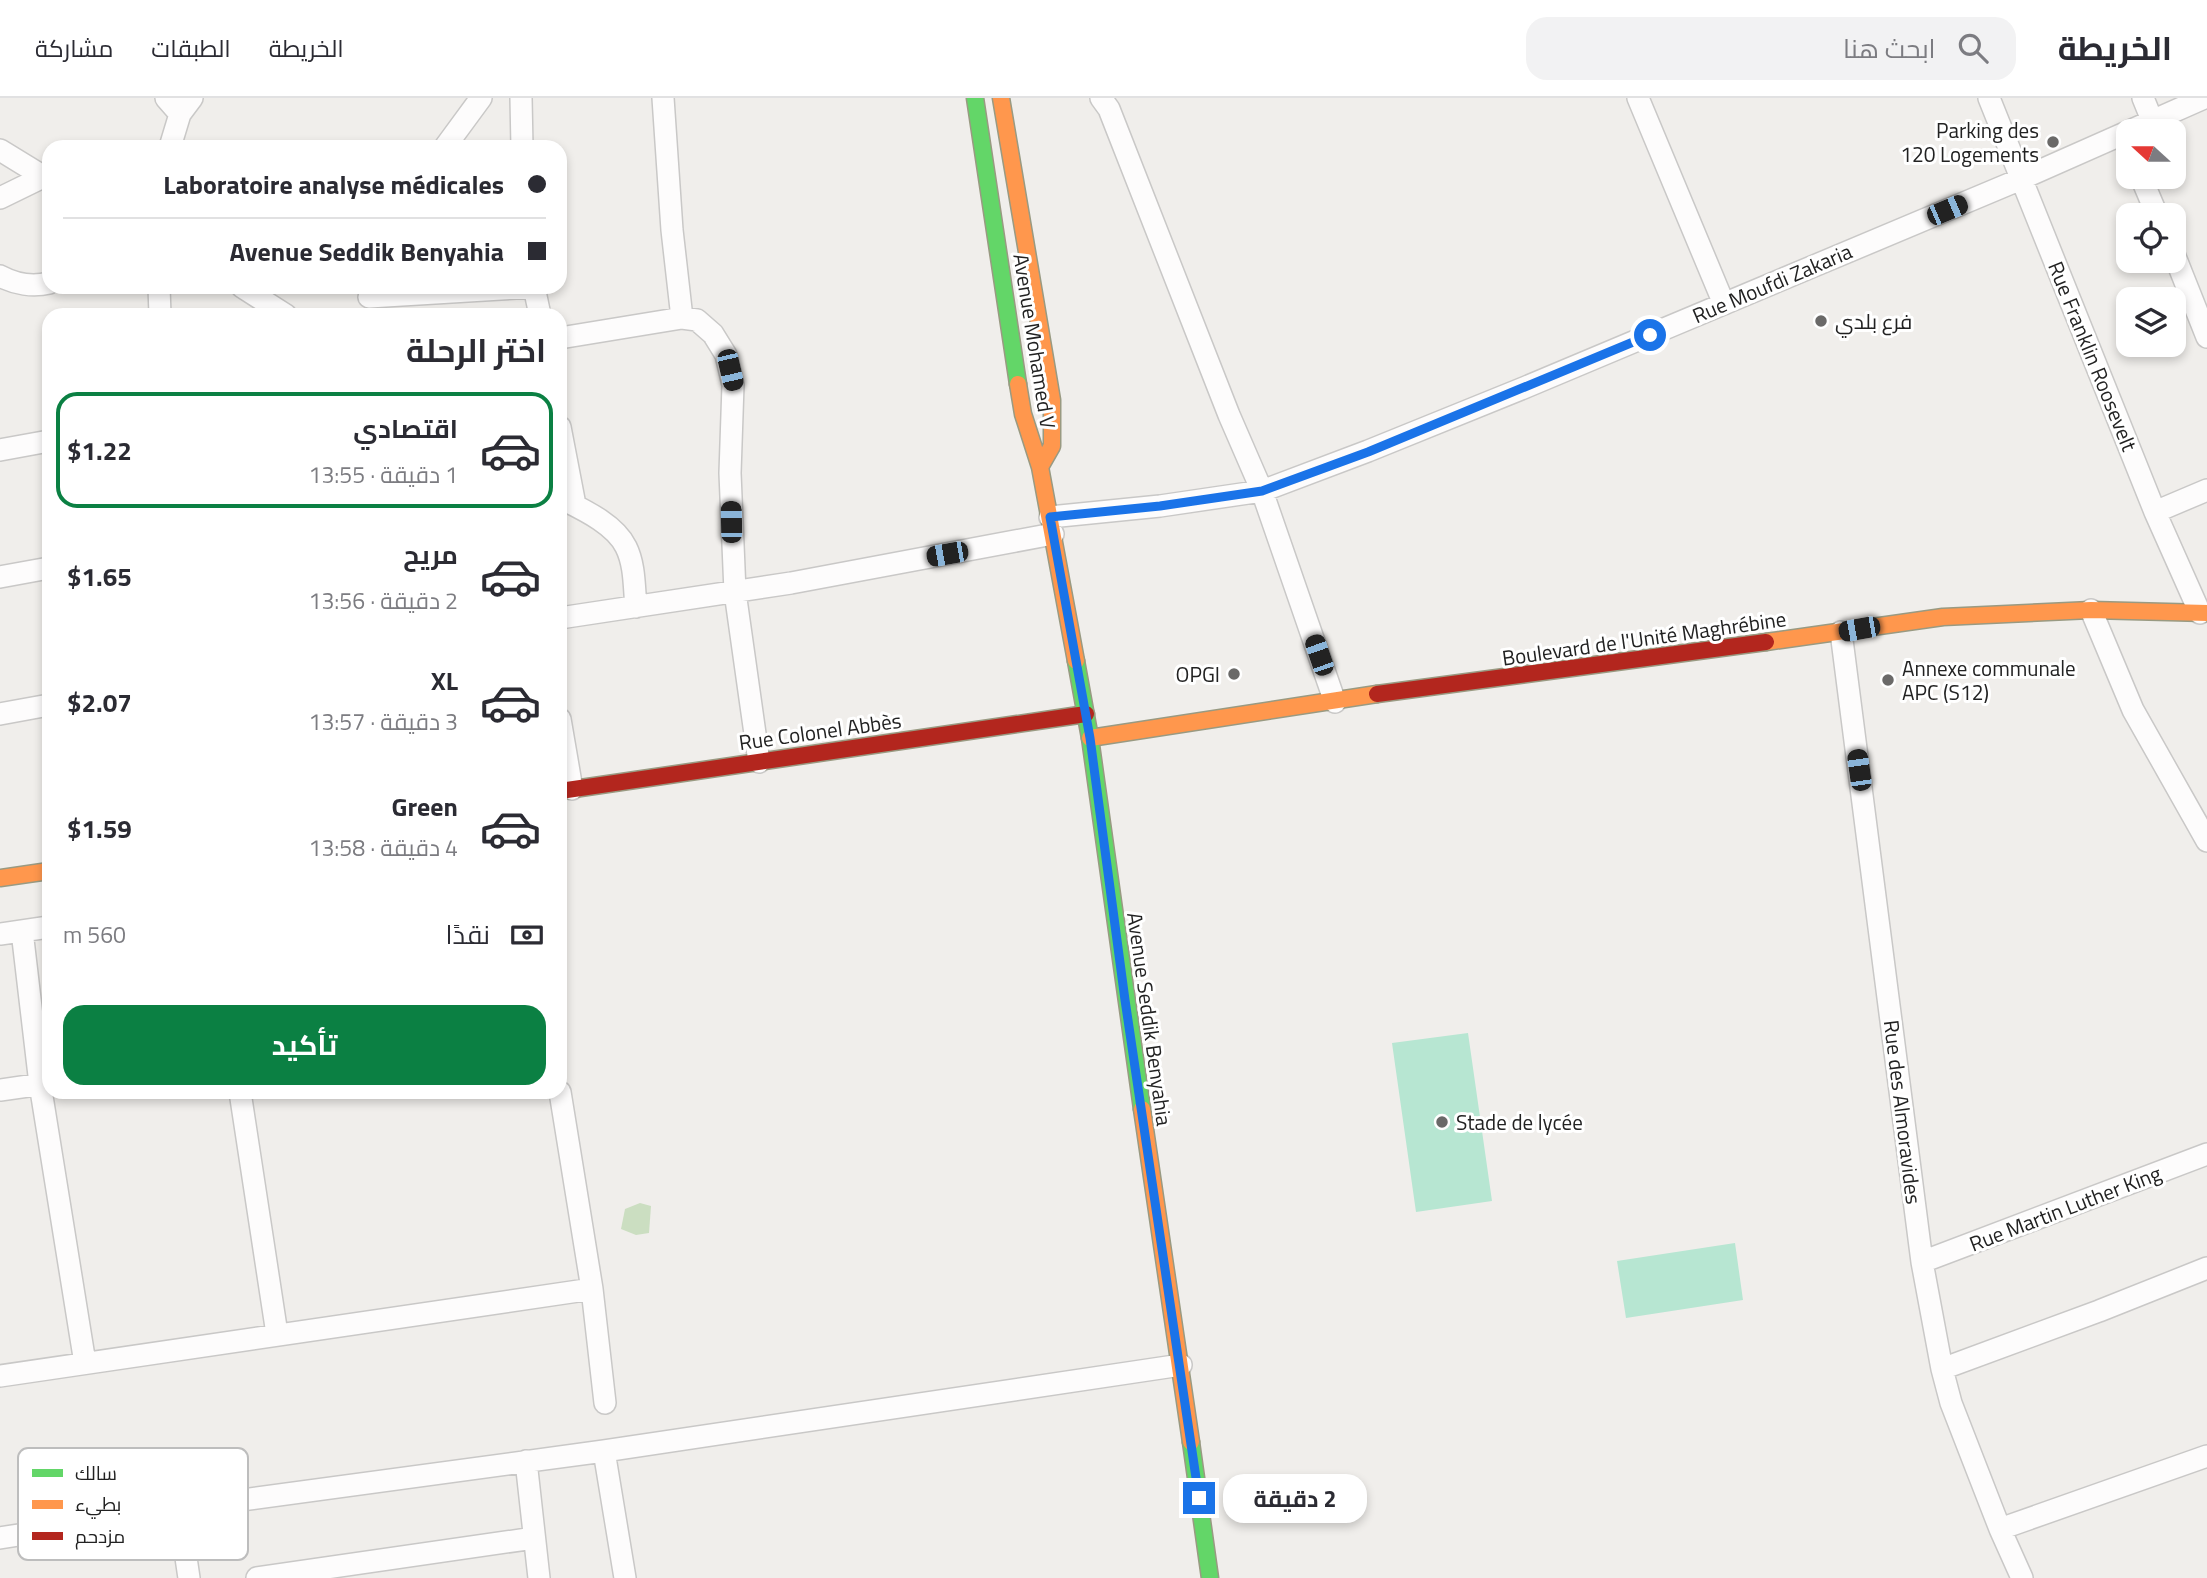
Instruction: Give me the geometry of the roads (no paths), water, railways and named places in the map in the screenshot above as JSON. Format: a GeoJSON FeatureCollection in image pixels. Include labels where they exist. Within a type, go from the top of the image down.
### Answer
{"type":"FeatureCollection","features":[{"type":"Feature","properties":{"kind":"street"},"geometry":{"type":"LineString","coordinates":[[450,140],[481,98]]}},
{"type":"Feature","properties":{"kind":"street"},"geometry":{"type":"LineString","coordinates":[[521,98],[522,140]]}},
{"type":"Feature","properties":{"kind":"street"},"geometry":{"type":"LineString","coordinates":[[663,98],[672,230],[682,318]]}},
{"type":"Feature","properties":{"kind":"street"},"geometry":{"type":"LineString","coordinates":[[976,100],[1001,98]]}},
{"type":"Feature","properties":{"kind":"street","name":"Avenue Mohamed V"},"geometry":{"type":"LineString","coordinates":[[1001,98],[1052,400],[1052,446],[1040,467]]}},
{"type":"Feature","properties":{"kind":"street"},"geometry":{"type":"LineString","coordinates":[[1101,98],[1109,108],[1224,402],[1262,491],[1335,702]]}},
{"type":"Feature","properties":{"kind":"street"},"geometry":{"type":"LineString","coordinates":[[1638,98],[1724,304]]}},
{"type":"Feature","properties":{"kind":"street","name":"Rue Franklin Roosevelt"},"geometry":{"type":"LineString","coordinates":[[1989,98],[2155,512],[2203,613]]}},
{"type":"Feature","properties":{"kind":"street"},"geometry":{"type":"LineString","coordinates":[[2143,98],[2152,119]]}},
{"type":"Feature","properties":{"kind":"street","name":"Rue Moufdi Zakaria"},"geometry":{"type":"LineString","coordinates":[[2154,119],[2204,98]]}},
{"type":"Feature","properties":{"kind":"street","name":"Avenue Mohamed V"},"geometry":{"type":"LineString","coordinates":[[976,100],[1023,414],[1040,467]]}},
{"type":"Feature","properties":{"kind":"street"},"geometry":{"type":"LineString","coordinates":[[171,140],[179,103]]}},
{"type":"Feature","properties":{"kind":"street","name":"Rue Moufdi Zakaria"},"geometry":{"type":"LineString","coordinates":[[567,617],[735,592],[1052,525],[1262,491],[1368,452],[2021,179],[2116,142]]}},
{"type":"Feature","properties":{"kind":"street"},"geometry":{"type":"LineString","coordinates":[[0,150],[42,176]]}},
{"type":"Feature","properties":{"kind":"street"},"geometry":{"type":"LineString","coordinates":[[0,198],[42,180]]}},
{"type":"Feature","properties":{"kind":"street"},"geometry":{"type":"LineString","coordinates":[[2182,273],[2207,337]]}},
{"type":"Feature","properties":{"kind":"street"},"geometry":{"type":"LineString","coordinates":[[0,276],[11,282],[42,285]]}},
{"type":"Feature","properties":{"kind":"street"},"geometry":{"type":"LineString","coordinates":[[253,294],[275,308]]}},
{"type":"Feature","properties":{"kind":"street"},"geometry":{"type":"LineString","coordinates":[[366,300],[444,294]]}},
{"type":"Feature","properties":{"kind":"street"},"geometry":{"type":"LineString","coordinates":[[567,337],[682,318],[697,320],[713,334],[726,355],[733,385],[730,473],[735,592],[759,762]]}},
{"type":"Feature","properties":{"kind":"street"},"geometry":{"type":"LineString","coordinates":[[0,450],[42,442]]}},
{"type":"Feature","properties":{"kind":"street","name":"Avenue Seddik Benyahia"},"geometry":{"type":"LineString","coordinates":[[1040,467],[1090,738],[1125,1000],[1181,1365],[1210,1578]]}},
{"type":"Feature","properties":{"kind":"street"},"geometry":{"type":"LineString","coordinates":[[2155,512],[2207,490]]}},
{"type":"Feature","properties":{"kind":"street"},"geometry":{"type":"LineString","coordinates":[[567,502],[609,527],[625,545],[632,565],[636,607]]}},
{"type":"Feature","properties":{"kind":"street"},"geometry":{"type":"LineString","coordinates":[[0,577],[42,569]]}},
{"type":"Feature","properties":{"kind":"street"},"geometry":{"type":"LineString","coordinates":[[2091,610],[2133,710],[2207,841]]}},
{"type":"Feature","properties":{"kind":"street","name":"Boulevard de l'Unité Maghrébine"},"geometry":{"type":"LineString","coordinates":[[1090,738],[1392,692],[1942,617],[2091,610],[2203,613]]}},
{"type":"Feature","properties":{"kind":"street","name":"Rue des Almoravides"},"geometry":{"type":"LineString","coordinates":[[1841,632],[1922,1262],[1942,1369],[1951,1403],[2022,1578]]}},
{"type":"Feature","properties":{"kind":"street"},"geometry":{"type":"LineString","coordinates":[[0,714],[42,706]]}},
{"type":"Feature","properties":{"kind":"street","name":"Rue Colonel Abbès"},"geometry":{"type":"LineString","coordinates":[[567,790],[1086,714]]}},
{"type":"Feature","properties":{"kind":"street"},"geometry":{"type":"LineString","coordinates":[[0,878],[42,872]]}},
{"type":"Feature","properties":{"kind":"street"},"geometry":{"type":"LineString","coordinates":[[0,934],[42,928]]}},
{"type":"Feature","properties":{"kind":"street"},"geometry":{"type":"LineString","coordinates":[[22,931],[42,1069]]}},
{"type":"Feature","properties":{"kind":"street"},"geometry":{"type":"LineString","coordinates":[[0,1090],[42,1083]]}},
{"type":"Feature","properties":{"kind":"street"},"geometry":{"type":"LineString","coordinates":[[46,1099],[85,1363]]}},
{"type":"Feature","properties":{"kind":"street"},"geometry":{"type":"LineString","coordinates":[[241,1099],[277,1334]]}},
{"type":"Feature","properties":{"kind":"street"},"geometry":{"type":"LineString","coordinates":[[561,1099],[592,1289],[606,1403]]}},
{"type":"Feature","properties":{"kind":"street","name":"Rue Martin Luther King"},"geometry":{"type":"LineString","coordinates":[[1922,1262],[2207,1154]]}},
{"type":"Feature","properties":{"kind":"street"},"geometry":{"type":"LineString","coordinates":[[1942,1369],[2207,1268]]}},
{"type":"Feature","properties":{"kind":"street"},"geometry":{"type":"LineString","coordinates":[[0,1376],[592,1289]]}},
{"type":"Feature","properties":{"kind":"street"},"geometry":{"type":"LineString","coordinates":[[248,1500],[604,1451],[1181,1365]]}},
{"type":"Feature","properties":{"kind":"street"},"geometry":{"type":"LineString","coordinates":[[604,1451],[625,1578]]}},
{"type":"Feature","properties":{"kind":"street"},"geometry":{"type":"LineString","coordinates":[[2000,1529],[2207,1456]]}},
{"type":"Feature","properties":{"kind":"street"},"geometry":{"type":"LineString","coordinates":[[526,1461],[538,1578]]}},
{"type":"Feature","properties":{"kind":"street"},"geometry":{"type":"LineString","coordinates":[[0,1538],[18,1535]]}},
{"type":"Feature","properties":{"kind":"street"},"geometry":{"type":"LineString","coordinates":[[257,1578],[291,1576],[534,1538]]}},
{"type":"Feature","properties":{"kind":"street"},"geometry":{"type":"LineString","coordinates":[[187,1560],[190,1578]]}},
{"type":"Feature","properties":{"kind":"place","name":"Parking des 120 Logements"},"geometry":{"type":"Point","coordinates":[2053,142]}},
{"type":"Feature","properties":{"kind":"place","name":"فرع بلدي"},"geometry":{"type":"Point","coordinates":[1821,321]}},
{"type":"Feature","properties":{"kind":"place","name":"OPGI"},"geometry":{"type":"Point","coordinates":[1234,674]}},
{"type":"Feature","properties":{"kind":"place","name":"Annexe communale APC (S12)"},"geometry":{"type":"Point","coordinates":[1888,680]}},
{"type":"Feature","properties":{"kind":"place","name":"Stade de lycée"},"geometry":{"type":"Point","coordinates":[1442,1122]}}]}
